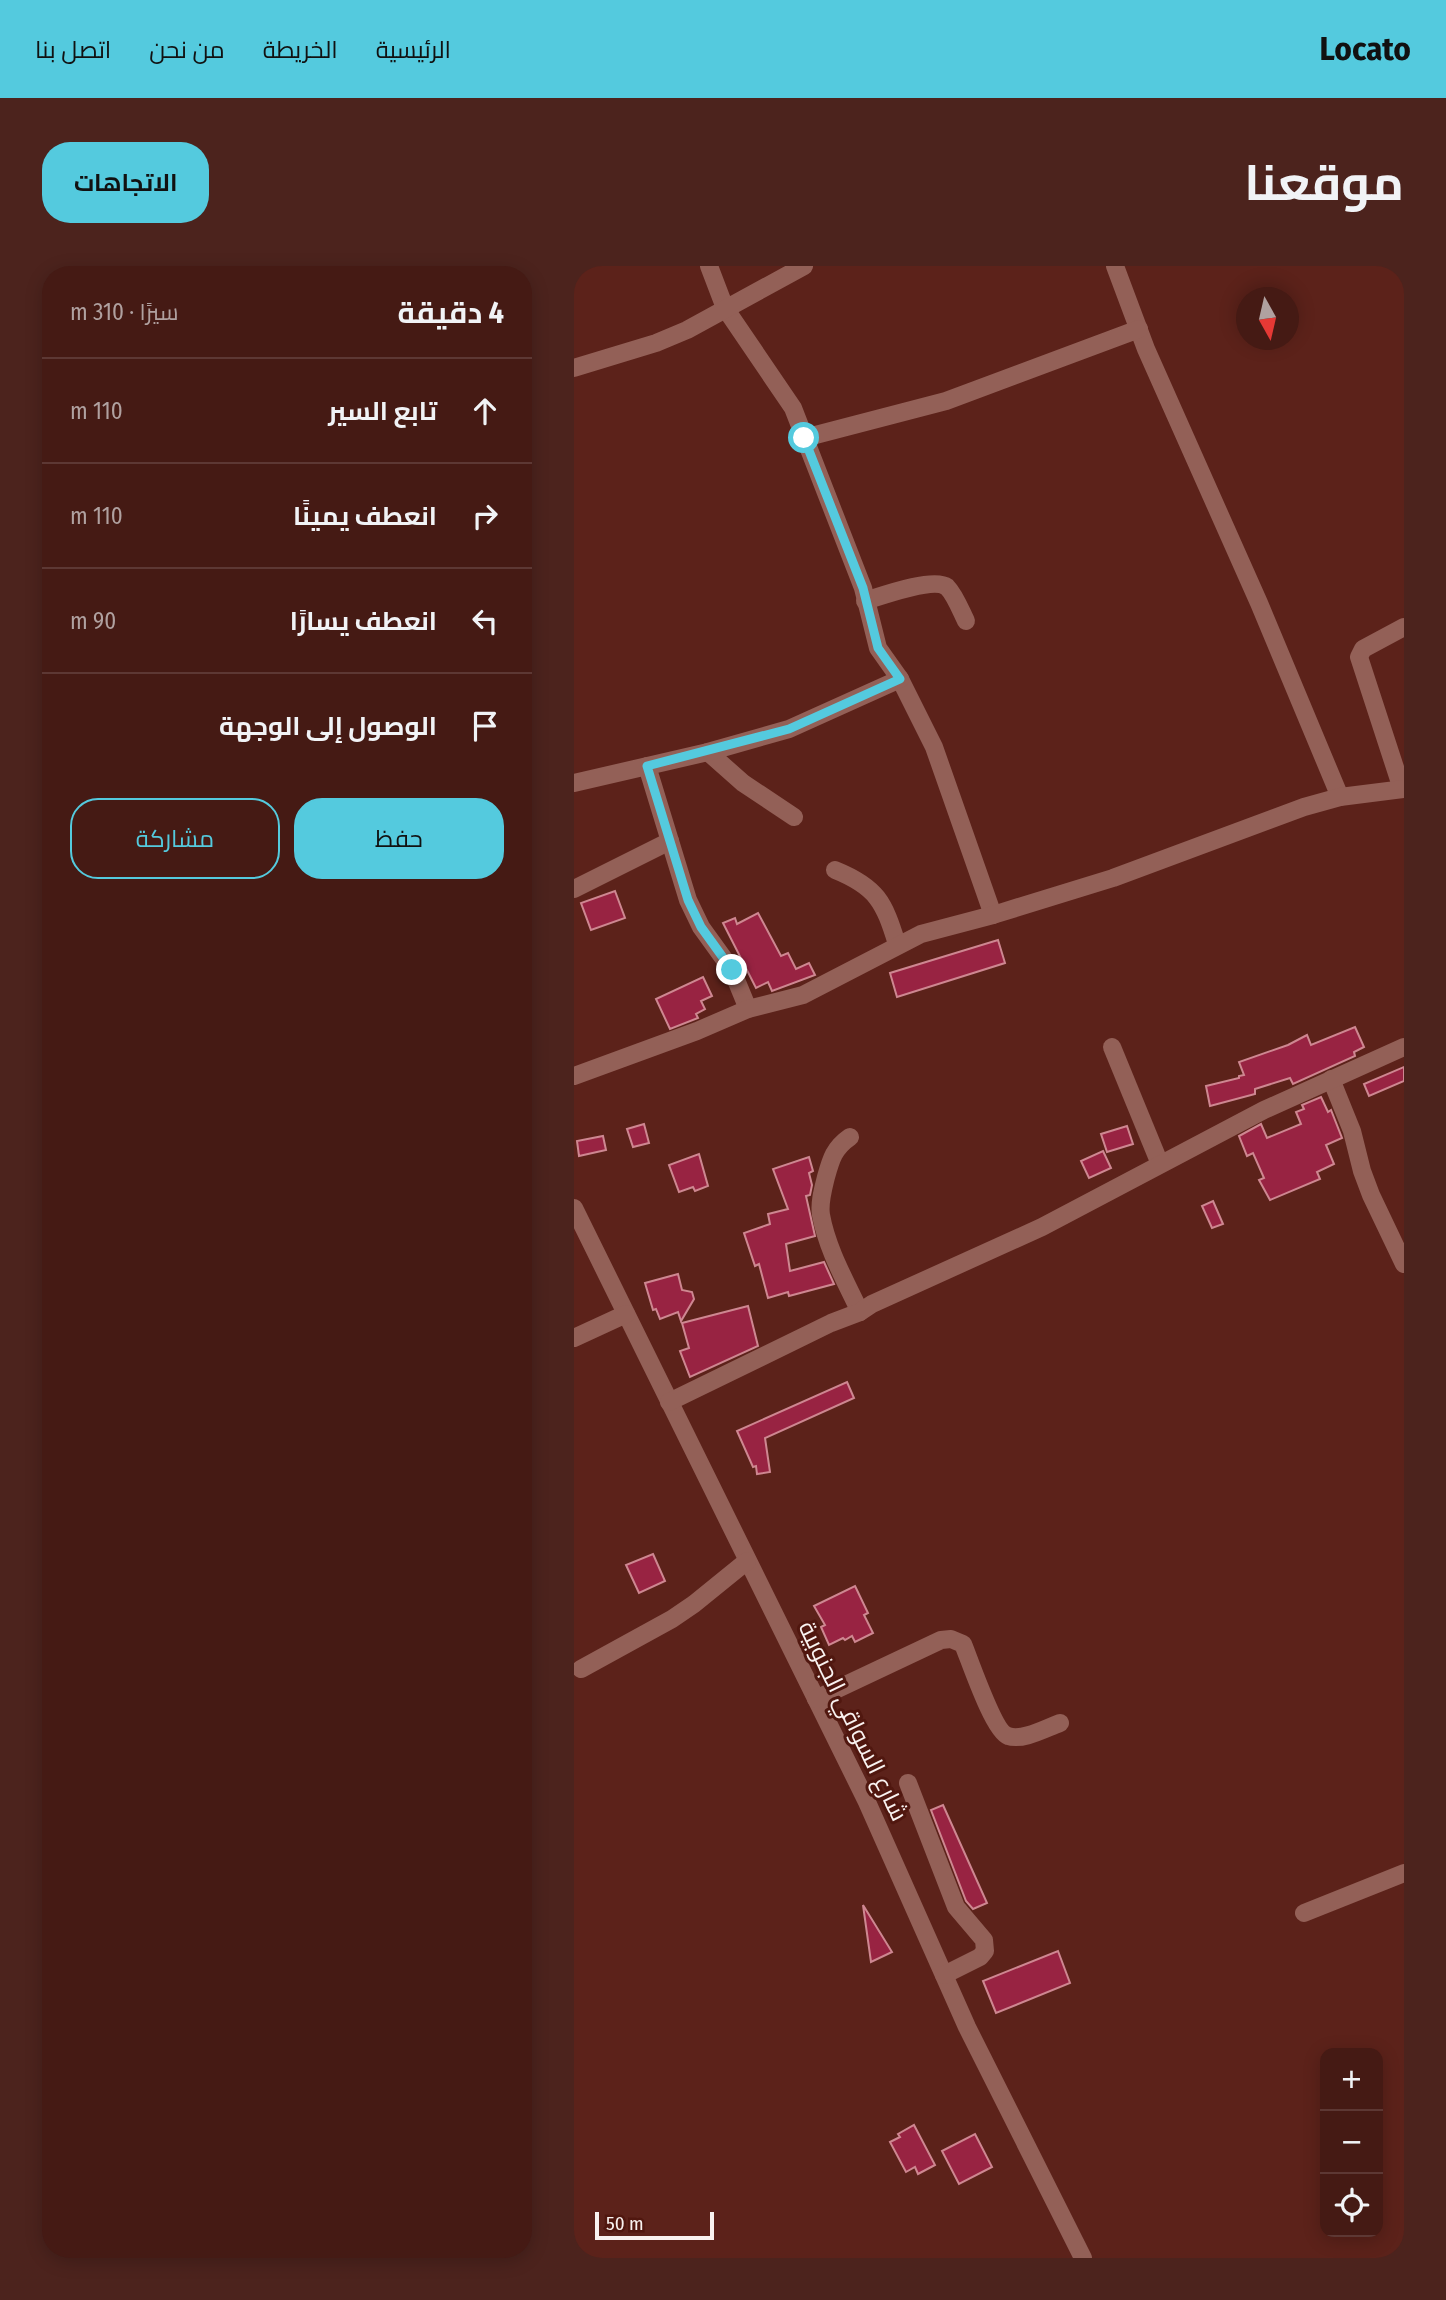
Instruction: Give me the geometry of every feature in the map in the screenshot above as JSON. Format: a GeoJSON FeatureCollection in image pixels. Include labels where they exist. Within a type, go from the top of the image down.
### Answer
{"type":"FeatureCollection","features":[{"type":"Feature","properties":{"kind":"street"},"geometry":{"type":"LineString","coordinates":[[709,266],[725,308],[793,408],[855,565],[878,648],[900,679],[934,747],[993,915]]}},
{"type":"Feature","properties":{"kind":"street"},"geometry":{"type":"LineString","coordinates":[[574,368],[656,343],[687,330],[804,266]]}},
{"type":"Feature","properties":{"kind":"street"},"geometry":{"type":"LineString","coordinates":[[1115,266],[1199,471],[1259,603],[1340,797]]}},
{"type":"Feature","properties":{"kind":"street"},"geometry":{"type":"LineString","coordinates":[[804,438],[946,401],[1139,329]]}},
{"type":"Feature","properties":{"kind":"street"},"geometry":{"type":"LineString","coordinates":[[865,601],[918,586],[940,584],[949,588],[966,621]]}},
{"type":"Feature","properties":{"kind":"street"},"geometry":{"type":"LineString","coordinates":[[574,1076],[697,1031],[748,1009],[803,995],[897,944],[921,934],[1113,878],[1304,807],[1340,797],[1403,789],[1359,657],[1363,649],[1404,627]]}},
{"type":"Feature","properties":{"kind":"street"},"geometry":{"type":"LineString","coordinates":[[574,783],[708,752],[789,729],[900,679]]}},
{"type":"Feature","properties":{"kind":"street"},"geometry":{"type":"LineString","coordinates":[[708,752],[743,783],[794,817]]}},
{"type":"Feature","properties":{"kind":"street"},"geometry":{"type":"LineString","coordinates":[[647,766],[694,915],[732,970],[748,1009]]}},
{"type":"Feature","properties":{"kind":"street"},"geometry":{"type":"LineString","coordinates":[[574,888],[670,841]]}},
{"type":"Feature","properties":{"kind":"street"},"geometry":{"type":"LineString","coordinates":[[835,870],[858,880],[872,890],[888,914],[897,944]]}},
{"type":"Feature","properties":{"kind":"street"},"geometry":{"type":"LineString","coordinates":[[1112,1047],[1160,1164]]}},
{"type":"Feature","properties":{"kind":"street"},"geometry":{"type":"LineString","coordinates":[[669,1402],[831,1323],[1042,1227],[1264,1110],[1404,1047]]}},
{"type":"Feature","properties":{"kind":"street"},"geometry":{"type":"LineString","coordinates":[[1331,1079],[1352,1131],[1371,1195],[1404,1264]]}},
{"type":"Feature","properties":{"kind":"street"},"geometry":{"type":"LineString","coordinates":[[850,1137],[839,1144],[832,1154],[823,1189],[821,1213],[828,1238],[860,1312]]}},
{"type":"Feature","properties":{"kind":"street","name":"شارع السواقي الجنوبية"},"geometry":{"type":"LineString","coordinates":[[574,1208],[867,1801],[967,2027],[1083,2258]]}},
{"type":"Feature","properties":{"kind":"street"},"geometry":{"type":"LineString","coordinates":[[574,1338],[626,1314]]}},
{"type":"Feature","properties":{"kind":"street"},"geometry":{"type":"LineString","coordinates":[[581,1670],[672,1619],[747,1562]]}},
{"type":"Feature","properties":{"kind":"street"},"geometry":{"type":"LineString","coordinates":[[816,1699],[941,1640],[951,1639],[963,1644],[995,1722],[1005,1735],[1027,1735],[1060,1723]]}},
{"type":"Feature","properties":{"kind":"street"},"geometry":{"type":"LineString","coordinates":[[908,1783],[956,1907],[984,1940],[985,1951],[980,1956],[944,1975]]}},
{"type":"Feature","properties":{"kind":"street"},"geometry":{"type":"LineString","coordinates":[[1304,1913],[1404,1873]]}},
{"type":"Feature","properties":{"kind":"building"},"geometry":{"type":"Polygon","coordinates":[[[615,891],[625,918],[591,930],[581,903],[615,891]]]}},
{"type":"Feature","properties":{"kind":"building"},"geometry":{"type":"Polygon","coordinates":[[[758,913],[781,956],[788,953],[796,969],[809,963],[815,975],[772,991],[768,982],[756,988],[723,923],[735,918],[737,924],[758,913]]]}},
{"type":"Feature","properties":{"kind":"building"},"geometry":{"type":"Polygon","coordinates":[[[998,940],[1005,963],[897,997],[890,973],[998,940]]]}},
{"type":"Feature","properties":{"kind":"building"},"geometry":{"type":"Polygon","coordinates":[[[703,977],[712,996],[701,1001],[705,1009],[696,1014],[698,1018],[670,1029],[656,999],[703,977]]]}},
{"type":"Feature","properties":{"kind":"building"},"geometry":{"type":"Polygon","coordinates":[[[1355,1027],[1364,1047],[1354,1052],[1355,1056],[1293,1084],[1290,1078],[1255,1089],[1255,1094],[1210,1106],[1206,1086],[1244,1075],[1239,1062],[1288,1045],[1307,1035],[1311,1045],[1355,1027]]]}},
{"type":"Feature","properties":{"kind":"building"},"geometry":{"type":"Polygon","coordinates":[[[1404,1067],[1404,1081],[1369,1096],[1364,1084],[1404,1067]]]}},
{"type":"Feature","properties":{"kind":"building"},"geometry":{"type":"Polygon","coordinates":[[[1321,1097],[1328,1112],[1331,1110],[1342,1138],[1326,1145],[1334,1164],[1317,1172],[1320,1179],[1270,1200],[1259,1180],[1264,1178],[1253,1153],[1247,1156],[1239,1136],[1261,1124],[1267,1138],[1301,1124],[1296,1112],[1304,1109],[1302,1105],[1321,1097]]]}},
{"type":"Feature","properties":{"kind":"building"},"geometry":{"type":"Polygon","coordinates":[[[644,1124],[649,1143],[633,1147],[627,1129],[644,1124]]]}},
{"type":"Feature","properties":{"kind":"building"},"geometry":{"type":"Polygon","coordinates":[[[1127,1126],[1133,1144],[1107,1152],[1101,1134],[1127,1126]]]}},
{"type":"Feature","properties":{"kind":"building"},"geometry":{"type":"Polygon","coordinates":[[[603,1136],[606,1150],[579,1156],[577,1141],[603,1136]]]}},
{"type":"Feature","properties":{"kind":"building"},"geometry":{"type":"Polygon","coordinates":[[[1103,1151],[1111,1168],[1089,1178],[1081,1161],[1103,1151]]]}},
{"type":"Feature","properties":{"kind":"building"},"geometry":{"type":"Polygon","coordinates":[[[699,1154],[708,1186],[695,1191],[693,1187],[679,1192],[669,1165],[699,1154]]]}},
{"type":"Feature","properties":{"kind":"building"},"geometry":{"type":"Polygon","coordinates":[[[809,1157],[813,1171],[809,1173],[812,1185],[810,1195],[806,1196],[815,1236],[786,1244],[790,1271],[824,1262],[834,1284],[789,1296],[788,1292],[768,1298],[759,1264],[755,1266],[744,1233],[770,1224],[768,1214],[788,1209],[773,1169],[809,1157]]]}},
{"type":"Feature","properties":{"kind":"building"},"geometry":{"type":"Polygon","coordinates":[[[1213,1201],[1223,1224],[1212,1228],[1202,1206],[1213,1201]]]}},
{"type":"Feature","properties":{"kind":"building"},"geometry":{"type":"Polygon","coordinates":[[[678,1274],[682,1290],[692,1292],[694,1299],[681,1321],[678,1312],[660,1319],[656,1309],[653,1310],[645,1283],[678,1274]]]}},
{"type":"Feature","properties":{"kind":"building"},"geometry":{"type":"Polygon","coordinates":[[[748,1306],[758,1346],[690,1377],[680,1351],[689,1348],[682,1323],[748,1306]]]}},
{"type":"Feature","properties":{"kind":"building"},"geometry":{"type":"Polygon","coordinates":[[[847,1382],[854,1398],[765,1438],[770,1472],[757,1474],[756,1466],[753,1467],[737,1431],[847,1382]]]}},
{"type":"Feature","properties":{"kind":"building"},"geometry":{"type":"Polygon","coordinates":[[[653,1554],[665,1581],[639,1593],[626,1565],[653,1554]]]}},
{"type":"Feature","properties":{"kind":"building"},"geometry":{"type":"Polygon","coordinates":[[[855,1586],[868,1613],[864,1615],[873,1633],[855,1642],[852,1636],[829,1645],[821,1627],[825,1625],[814,1606],[855,1586]]]}},
{"type":"Feature","properties":{"kind":"building"},"geometry":{"type":"Polygon","coordinates":[[[943,1805],[987,1903],[973,1909],[966,1901],[931,1810],[943,1805]]]}},
{"type":"Feature","properties":{"kind":"building"},"geometry":{"type":"Polygon","coordinates":[[[863,1905],[892,1952],[871,1962],[863,1905]]]}},
{"type":"Feature","properties":{"kind":"building"},"geometry":{"type":"Polygon","coordinates":[[[1058,1951],[1070,1983],[996,2013],[983,1981],[1058,1951]]]}},
{"type":"Feature","properties":{"kind":"building"},"geometry":{"type":"Polygon","coordinates":[[[914,2125],[935,2165],[918,2174],[915,2167],[906,2172],[890,2142],[914,2125]]]}},
{"type":"Feature","properties":{"kind":"building"},"geometry":{"type":"Polygon","coordinates":[[[975,2134],[992,2167],[959,2184],[942,2151],[975,2134]]]}},
{"type":"Feature","properties":{"kind":"route"},"geometry":{"type":"LineString","coordinates":[[732,970],[694,915],[647,766],[789,729],[900,679],[878,648],[855,565],[804,438]]}}]}
